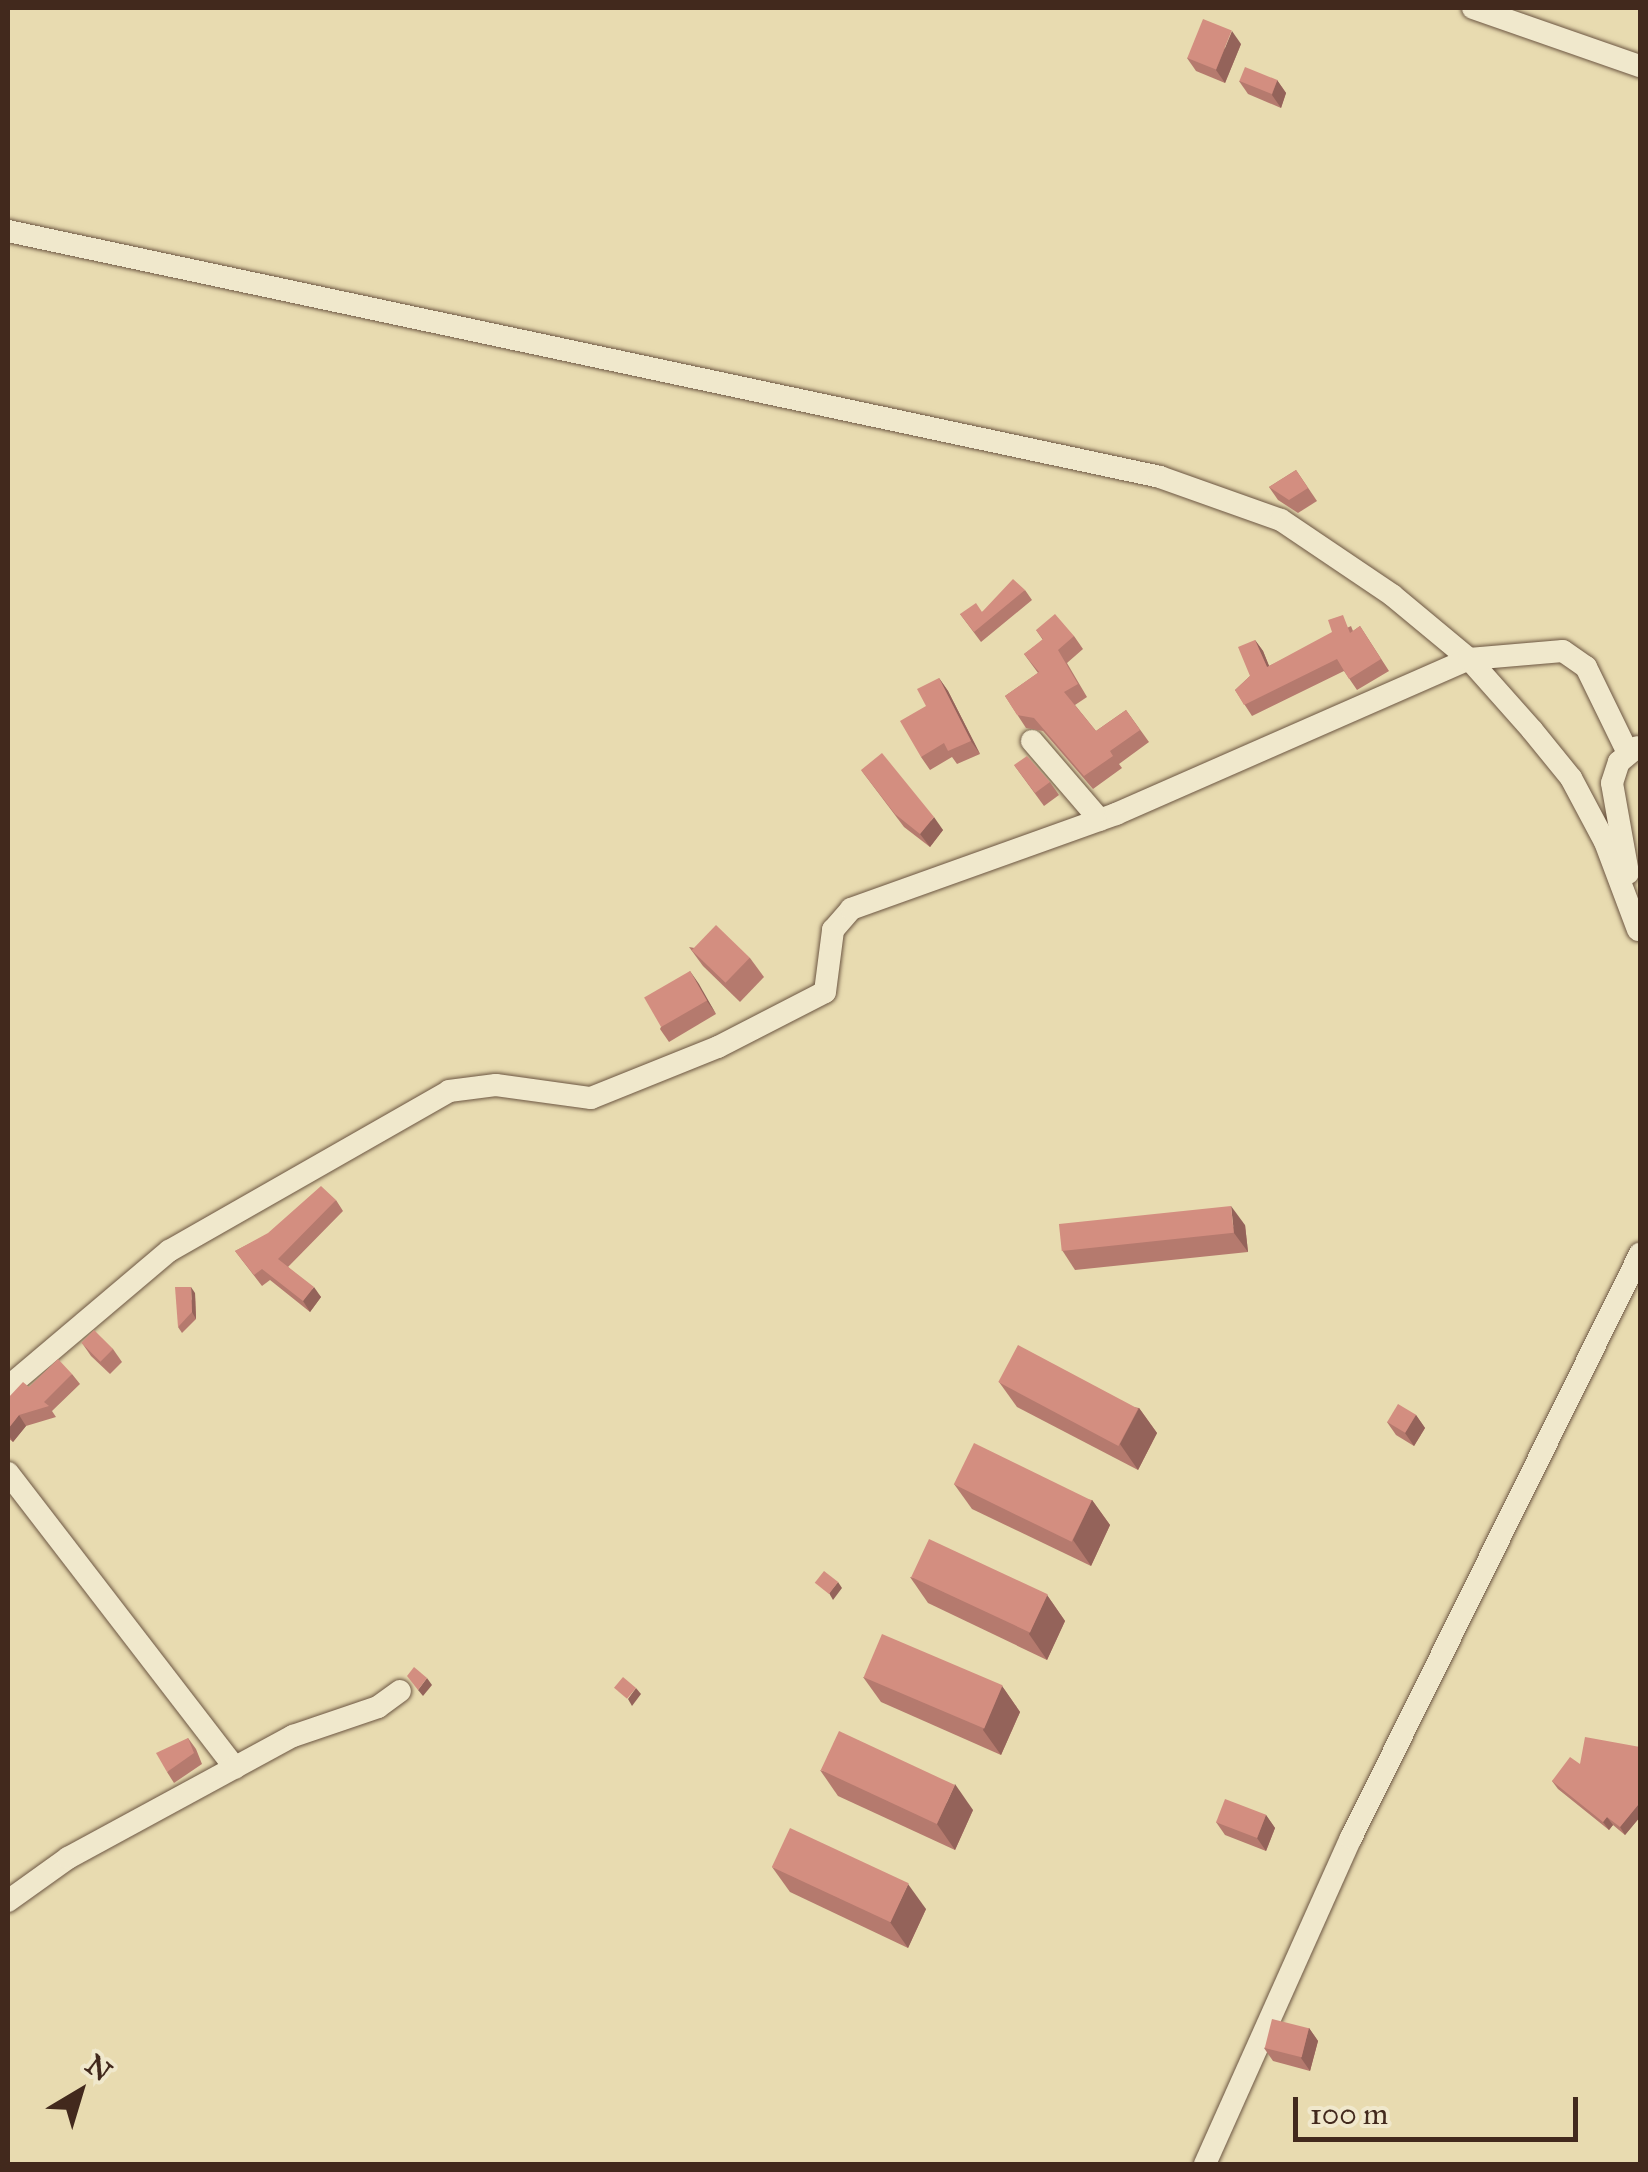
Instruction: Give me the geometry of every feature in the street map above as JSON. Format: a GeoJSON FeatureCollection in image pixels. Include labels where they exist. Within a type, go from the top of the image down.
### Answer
{"type":"FeatureCollection","features":[{"type":"Feature","properties":{"kind":"street"},"geometry":{"type":"LineString","coordinates":[[1473,8],[1640,66]]}},
{"type":"Feature","properties":{"kind":"street"},"geometry":{"type":"LineString","coordinates":[[8,231],[1220,494],[1281,520],[1336,554],[1469,659],[1571,778],[1605,842],[1639,940]]}},
{"type":"Feature","properties":{"kind":"street"},"geometry":{"type":"LineString","coordinates":[[8,1387],[169,1251],[449,1091],[496,1085],[591,1098],[718,1047],[798,1011],[825,992],[833,930],[852,910],[1100,820],[1469,659],[1563,651],[1586,667],[1634,749],[1612,783],[1639,940]]}},
{"type":"Feature","properties":{"kind":"street"},"geometry":{"type":"LineString","coordinates":[[1032,740],[1100,820]]}},
{"type":"Feature","properties":{"kind":"street"},"geometry":{"type":"LineString","coordinates":[[1206,2164],[1351,1838],[1640,1254]]}},
{"type":"Feature","properties":{"kind":"street"},"geometry":{"type":"LineString","coordinates":[[8,1472],[235,1768]]}},
{"type":"Feature","properties":{"kind":"street"},"geometry":{"type":"LineString","coordinates":[[8,1901],[68,1858],[235,1768],[322,1724],[378,1708],[400,1690]]}},
{"type":"Feature","properties":{"kind":"building"},"geometry":{"type":"Polygon","coordinates":[[[1203,19],[1232,31],[1216,70],[1187,58],[1203,19]]]}},
{"type":"Feature","properties":{"kind":"building"},"geometry":{"type":"Polygon","coordinates":[[[1245,67],[1277,80],[1272,94],[1239,81],[1245,67]]]}},
{"type":"Feature","properties":{"kind":"building"},"geometry":{"type":"Polygon","coordinates":[[[1296,470],[1308,488],[1289,500],[1269,487],[1296,470]]]}},
{"type":"Feature","properties":{"kind":"building"},"geometry":{"type":"Polygon","coordinates":[[[1013,579],[1025,590],[974,632],[960,614],[976,603],[982,612],[1013,579]]]}},
{"type":"Feature","properties":{"kind":"building"},"geometry":{"type":"Polygon","coordinates":[[[1055,614],[1074,636],[1058,650],[1078,684],[1064,692],[1096,731],[1126,710],[1140,730],[1084,776],[1034,718],[1017,715],[1005,696],[1039,672],[1024,654],[1043,639],[1036,630],[1055,614]]]}},
{"type":"Feature","properties":{"kind":"building"},"geometry":{"type":"Polygon","coordinates":[[[1343,615],[1350,633],[1360,626],[1381,659],[1349,679],[1337,659],[1244,705],[1235,690],[1250,676],[1238,647],[1255,640],[1267,667],[1332,632],[1328,620],[1343,615]]]}},
{"type":"Feature","properties":{"kind":"building"},"geometry":{"type":"Polygon","coordinates":[[[939,678],[971,741],[948,751],[944,743],[921,757],[900,721],[926,706],[917,689],[939,678]]]}},
{"type":"Feature","properties":{"kind":"building"},"geometry":{"type":"Polygon","coordinates":[[[882,753],[934,817],[920,834],[895,814],[861,770],[882,753]]]}},
{"type":"Feature","properties":{"kind":"building"},"geometry":{"type":"Polygon","coordinates":[[[1027,756],[1050,782],[1035,793],[1014,765],[1027,756]]]}},
{"type":"Feature","properties":{"kind":"building"},"geometry":{"type":"Polygon","coordinates":[[[716,925],[750,958],[725,983],[692,950],[716,925]]]}},
{"type":"Feature","properties":{"kind":"building"},"geometry":{"type":"Polygon","coordinates":[[[690,971],[707,1000],[661,1027],[644,998],[690,971]]]}},
{"type":"Feature","properties":{"kind":"building"},"geometry":{"type":"Polygon","coordinates":[[[321,1186],[336,1200],[278,1259],[314,1287],[303,1301],[262,1269],[254,1275],[235,1251],[268,1233],[321,1186]]]}},
{"type":"Feature","properties":{"kind":"building"},"geometry":{"type":"Polygon","coordinates":[[[1231,1206],[1234,1233],[1062,1251],[1059,1224],[1231,1206]]]}},
{"type":"Feature","properties":{"kind":"building"},"geometry":{"type":"Polygon","coordinates":[[[175,1287],[191,1287],[192,1312],[178,1327],[175,1287]]]}},
{"type":"Feature","properties":{"kind":"building"},"geometry":{"type":"Polygon","coordinates":[[[94,1330],[113,1349],[100,1362],[81,1343],[94,1330]]]}},
{"type":"Feature","properties":{"kind":"building"},"geometry":{"type":"Polygon","coordinates":[[[1018,1345],[1138,1409],[1118,1446],[998,1382],[1018,1345]]]}},
{"type":"Feature","properties":{"kind":"building"},"geometry":{"type":"Polygon","coordinates":[[[58,1359],[72,1374],[44,1402],[49,1406],[19,1415],[8,1429],[8,1398],[23,1382],[29,1387],[58,1359]]]}},
{"type":"Feature","properties":{"kind":"building"},"geometry":{"type":"Polygon","coordinates":[[[1398,1404],[1416,1415],[1405,1433],[1387,1422],[1398,1404]]]}},
{"type":"Feature","properties":{"kind":"building"},"geometry":{"type":"Polygon","coordinates":[[[974,1443],[1092,1500],[1072,1542],[954,1484],[974,1443]]]}},
{"type":"Feature","properties":{"kind":"building"},"geometry":{"type":"Polygon","coordinates":[[[929,1539],[1048,1594],[1030,1632],[911,1577],[929,1539]]]}},
{"type":"Feature","properties":{"kind":"building"},"geometry":{"type":"Polygon","coordinates":[[[824,1571],[838,1582],[829,1594],[815,1583],[824,1571]]]}},
{"type":"Feature","properties":{"kind":"building"},"geometry":{"type":"Polygon","coordinates":[[[882,1634],[1003,1685],[984,1728],[864,1677],[882,1634]]]}},
{"type":"Feature","properties":{"kind":"building"},"geometry":{"type":"Polygon","coordinates":[[[414,1667],[427,1678],[418,1690],[407,1676],[414,1667]]]}},
{"type":"Feature","properties":{"kind":"building"},"geometry":{"type":"Polygon","coordinates":[[[623,1677],[636,1688],[627,1699],[614,1688],[623,1677]]]}},
{"type":"Feature","properties":{"kind":"building"},"geometry":{"type":"Polygon","coordinates":[[[839,1731],[955,1785],[937,1824],[821,1770],[839,1731]]]}},
{"type":"Feature","properties":{"kind":"building"},"geometry":{"type":"Polygon","coordinates":[[[1585,1737],[1640,1747],[1640,1807],[1620,1827],[1607,1817],[1603,1822],[1552,1781],[1570,1757],[1580,1764],[1585,1737]]]}},
{"type":"Feature","properties":{"kind":"building"},"geometry":{"type":"Polygon","coordinates":[[[188,1738],[194,1753],[167,1772],[156,1753],[188,1738]]]}},
{"type":"Feature","properties":{"kind":"building"},"geometry":{"type":"Polygon","coordinates":[[[1225,1799],[1266,1815],[1257,1838],[1216,1822],[1225,1799]]]}},
{"type":"Feature","properties":{"kind":"building"},"geometry":{"type":"Polygon","coordinates":[[[790,1828],[909,1883],[891,1922],[772,1867],[790,1828]]]}},
{"type":"Feature","properties":{"kind":"building"},"geometry":{"type":"Polygon","coordinates":[[[1272,2019],[1309,2028],[1302,2057],[1265,2048],[1272,2019]]]}}]}
